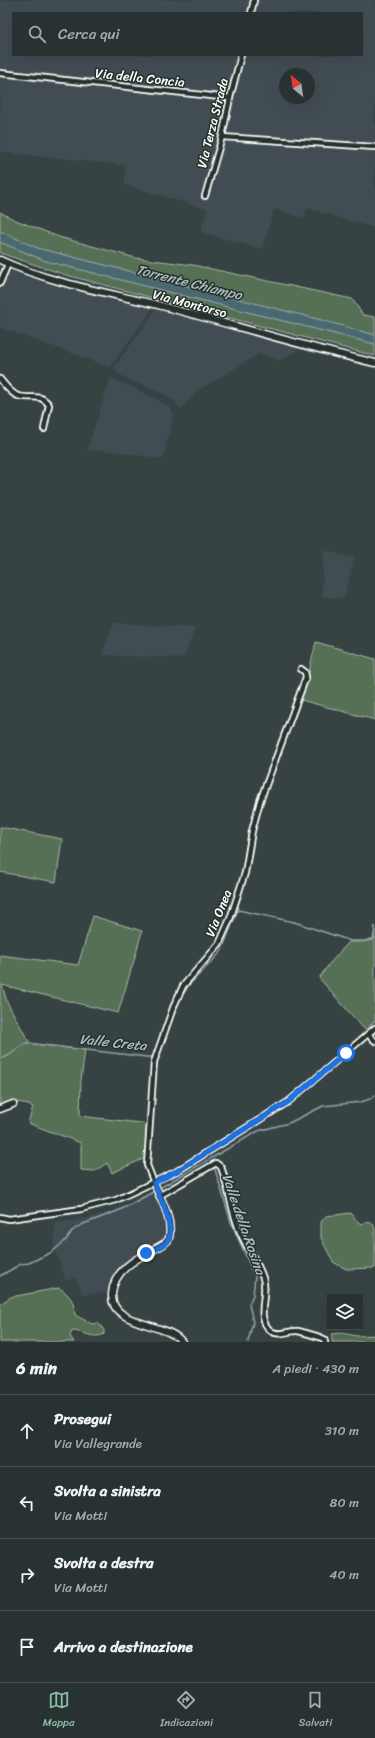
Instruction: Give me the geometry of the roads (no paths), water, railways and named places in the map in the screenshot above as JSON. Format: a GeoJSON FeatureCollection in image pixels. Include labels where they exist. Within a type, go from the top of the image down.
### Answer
{"type":"FeatureCollection","features":[{"type":"Feature","properties":{"kind":"main road","name":"Via Montorso"},"geometry":{"type":"LineString","coordinates":[[0,260],[65,283],[156,305],[329,353],[375,364]]}},
{"type":"Feature","properties":{"kind":"main road"},"geometry":{"type":"LineString","coordinates":[[0,1109],[13,1104]]}},
{"type":"Feature","properties":{"kind":"main road"},"geometry":{"type":"LineString","coordinates":[[155,1184],[168,1219],[170,1229],[168,1241],[129,1264],[113,1285],[112,1300],[119,1312],[125,1316],[168,1331],[178,1337],[182,1342]]}},
{"type":"Feature","properties":{"kind":"street"},"geometry":{"type":"LineString","coordinates":[[251,12],[254,0]]}},
{"type":"Feature","properties":{"kind":"street","name":"Via Terza Strada"},"geometry":{"type":"LineString","coordinates":[[205,196],[222,137],[241,56]]}},
{"type":"Feature","properties":{"kind":"street","name":"Via della Concia"},"geometry":{"type":"LineString","coordinates":[[0,73],[230,98]]}},
{"type":"Feature","properties":{"kind":"street"},"geometry":{"type":"LineString","coordinates":[[222,137],[375,147]]}},
{"type":"Feature","properties":{"kind":"street"},"geometry":{"type":"LineString","coordinates":[[0,283],[8,264]]}},
{"type":"Feature","properties":{"kind":"street"},"geometry":{"type":"LineString","coordinates":[[0,379],[12,392],[19,396],[37,396],[46,400],[49,405],[44,429]]}},
{"type":"Feature","properties":{"kind":"street","name":"Via Onea"},"geometry":{"type":"LineString","coordinates":[[155,1184],[147,1165],[154,1062],[173,1008],[183,986],[219,944],[230,919],[245,873],[252,831],[260,801],[280,751],[306,677],[305,672],[301,669]]}},
{"type":"Feature","properties":{"kind":"street"},"geometry":{"type":"LineString","coordinates":[[0,1217],[9,1219],[82,1210],[116,1200],[155,1184],[288,1102],[375,1028]]}},
{"type":"Feature","properties":{"kind":"street"},"geometry":{"type":"LineString","coordinates":[[368,1034],[375,1041]]}},
{"type":"Feature","properties":{"kind":"street"},"geometry":{"type":"LineString","coordinates":[[159,1194],[214,1165],[221,1167],[240,1232],[264,1279],[262,1306],[265,1322],[272,1331],[276,1333],[280,1334],[297,1331],[320,1337],[324,1339],[325,1342]]}},
{"type":"Feature","properties":{"kind":"water"},"geometry":{"type":"Polygon","coordinates":[[[0,231],[37,248],[375,335],[375,344],[46,261],[0,242],[0,231]]]}},
{"type":"Feature","properties":{"kind":"waterway","name":"Valle Creta"},"geometry":{"type":"LineString","coordinates":[[178,1002],[189,985],[221,952],[238,910],[294,922],[351,941],[364,941],[375,938]]}},
{"type":"Feature","properties":{"kind":"waterway","name":"Valle Creta"},"geometry":{"type":"LineString","coordinates":[[0,1059],[8,1056],[26,1043],[154,1057]]}},
{"type":"Feature","properties":{"kind":"waterway"},"geometry":{"type":"LineString","coordinates":[[158,1189],[258,1131],[289,1123],[323,1106],[361,1102],[370,1099],[375,1095]]}},
{"type":"Feature","properties":{"kind":"waterway","name":"Valle della Rosina"},"geometry":{"type":"LineString","coordinates":[[214,1166],[231,1222],[255,1277],[253,1295],[249,1304],[253,1322],[248,1342]]}},
{"type":"Feature","properties":{"kind":"waterway"},"geometry":{"type":"LineString","coordinates":[[0,1276],[21,1264],[29,1263],[52,1252],[66,1240],[72,1231],[81,1225],[120,1210],[155,1191]]}},
{"type":"Feature","properties":{"kind":"water label","name":"Torrente Chiampo"},"geometry":{"type":"Point","coordinates":[189,282]}}]}
